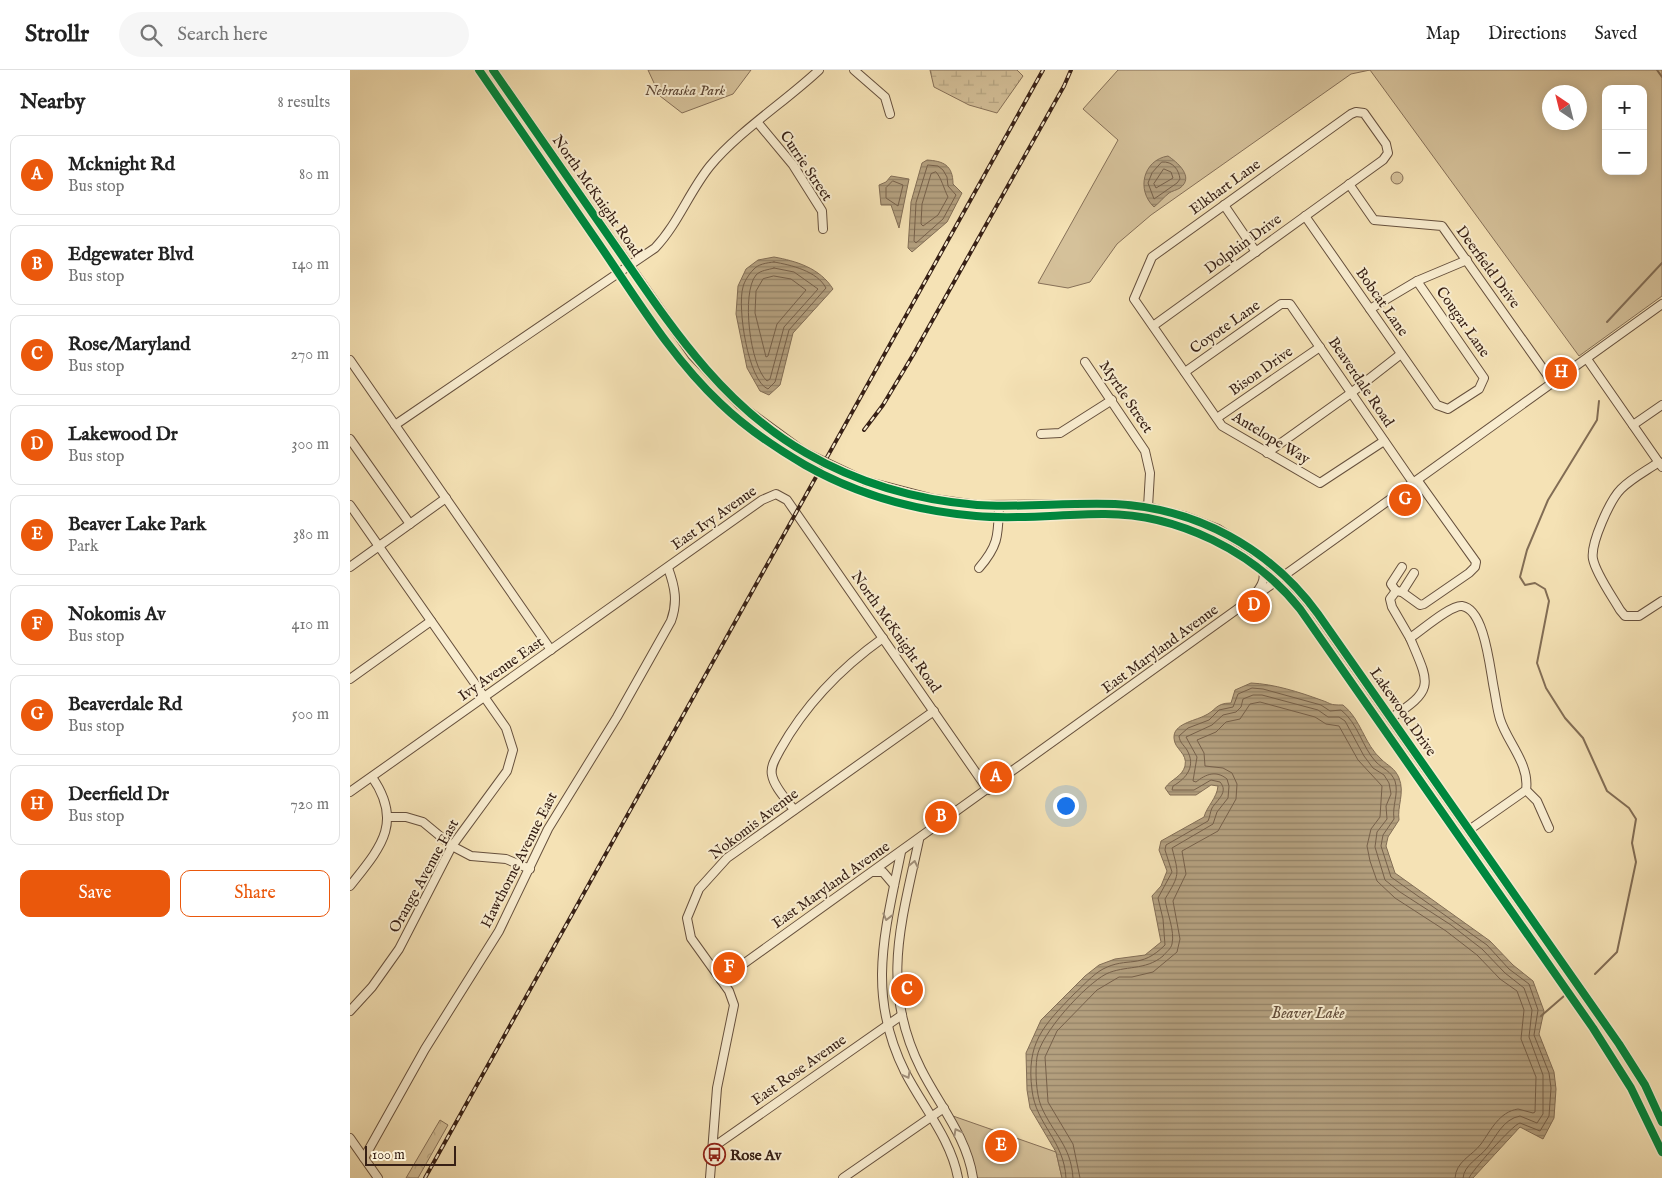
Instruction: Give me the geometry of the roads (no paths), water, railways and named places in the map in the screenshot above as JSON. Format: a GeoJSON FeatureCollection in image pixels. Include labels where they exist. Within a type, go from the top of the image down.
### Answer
{"type":"FeatureCollection","features":[{"type":"Feature","properties":{"kind":"street"},"geometry":{"type":"LineString","coordinates":[[395,425],[630,266],[662,240],[710,165],[819,70]]}},
{"type":"Feature","properties":{"kind":"street"},"geometry":{"type":"LineString","coordinates":[[854,70],[885,97],[890,114]]}},
{"type":"Feature","properties":{"kind":"street","name":"North McKnight Road"},"geometry":{"type":"LineString","coordinates":[[496,71],[679,337]]}},
{"type":"Feature","properties":{"kind":"street","name":"Elkhart Lane"},"geometry":{"type":"LineString","coordinates":[[1134,299],[1152,257],[1351,114],[1360,112],[1367,116],[1386,144],[1388,153],[1384,160],[1349,184]]}},
{"type":"Feature","properties":{"kind":"street","name":"Currie Street"},"geometry":{"type":"LineString","coordinates":[[758,123],[793,165],[822,211],[823,229]]}},
{"type":"Feature","properties":{"kind":"street","name":"Dolphin Drive"},"geometry":{"type":"LineString","coordinates":[[1153,326],[1349,184]]}},
{"type":"Feature","properties":{"kind":"street","name":"Deerfield Drive"},"geometry":{"type":"LineString","coordinates":[[1349,184],[1374,220],[1442,226],[1553,383]]}},
{"type":"Feature","properties":{"kind":"street"},"geometry":{"type":"LineString","coordinates":[[1224,205],[1256,252]]}},
{"type":"Feature","properties":{"kind":"street","name":"Bobcat Lane"},"geometry":{"type":"LineString","coordinates":[[1305,216],[1437,405]]}},
{"type":"Feature","properties":{"kind":"street"},"geometry":{"type":"LineString","coordinates":[[1370,309],[1417,281],[1467,260]]}},
{"type":"Feature","properties":{"kind":"street","name":"Cougar Lane"},"geometry":{"type":"LineString","coordinates":[[1417,281],[1484,378],[1479,389],[1452,408],[1444,409],[1437,405]]}},
{"type":"Feature","properties":{"kind":"street","name":"Antelope Way"},"geometry":{"type":"LineString","coordinates":[[1134,299],[1222,426],[1320,483],[1384,441]]}},
{"type":"Feature","properties":{"kind":"street","name":"Beaverdale Road"},"geometry":{"type":"LineString","coordinates":[[1281,304],[1287,303],[1293,307],[1384,441],[1474,557],[1475,567],[1424,604],[1420,605],[1399,591]]}},
{"type":"Feature","properties":{"kind":"street","name":"Coyote Lane"},"geometry":{"type":"LineString","coordinates":[[1185,372],[1281,304]]}},
{"type":"Feature","properties":{"kind":"street","name":"East Maryland Avenue"},"geometry":{"type":"LineString","coordinates":[[721,980],[919,840],[1662,304]]}},
{"type":"Feature","properties":{"kind":"street","name":"Lakewood Drive"},"geometry":{"type":"LineString","coordinates":[[679,337],[704,369],[740,405],[804,452],[865,481],[934,499],[999,506],[1105,504],[1148,507],[1184,516],[1218,529],[1254,551],[1285,576],[1313,608],[1619,1044],[1645,1085],[1662,1122]]}},
{"type":"Feature","properties":{"kind":"street","name":"Bison Drive"},"geometry":{"type":"LineString","coordinates":[[1217,418],[1320,347]]}},
{"type":"Feature","properties":{"kind":"street"},"geometry":{"type":"LineString","coordinates":[[1267,452],[1351,393],[1401,354]]}},
{"type":"Feature","properties":{"kind":"street"},"geometry":{"type":"LineString","coordinates":[[1587,359],[1660,465],[1627,484],[1617,494],[1594,542],[1592,552],[1594,562],[1625,616],[1639,616],[1662,601]]}},
{"type":"Feature","properties":{"kind":"street"},"geometry":{"type":"LineString","coordinates":[[350,360],[551,650]]}},
{"type":"Feature","properties":{"kind":"street","name":"Myrtle Street"},"geometry":{"type":"LineString","coordinates":[[1086,362],[1145,451],[1151,478],[1148,507]]}},
{"type":"Feature","properties":{"kind":"street"},"geometry":{"type":"LineString","coordinates":[[1041,434],[1060,433],[1112,400]]}},
{"type":"Feature","properties":{"kind":"street"},"geometry":{"type":"LineString","coordinates":[[1633,425],[1662,405]]}},
{"type":"Feature","properties":{"kind":"street"},"geometry":{"type":"LineString","coordinates":[[350,438],[410,524]]}},
{"type":"Feature","properties":{"kind":"street","name":"North McKnight Road"},"geometry":{"type":"LineString","coordinates":[[777,494],[787,500],[988,790]]}},
{"type":"Feature","properties":{"kind":"street","name":"East Ivy Avenue"},"geometry":{"type":"LineString","coordinates":[[668,568],[762,500],[777,494]]}},
{"type":"Feature","properties":{"kind":"street"},"geometry":{"type":"LineString","coordinates":[[350,567],[446,498]]}},
{"type":"Feature","properties":{"kind":"street","name":"Orange Avenue East"},"geometry":{"type":"LineString","coordinates":[[350,505],[509,734],[512,756],[507,771],[452,846],[399,949],[372,987],[350,1011]]}},
{"type":"Feature","properties":{"kind":"street"},"geometry":{"type":"LineString","coordinates":[[979,568],[995,547],[998,534],[999,506]]}},
{"type":"Feature","properties":{"kind":"street"},"geometry":{"type":"LineString","coordinates":[[1246,604],[1260,588],[1264,578],[1264,570],[1254,551]]}},
{"type":"Feature","properties":{"kind":"street"},"geometry":{"type":"LineString","coordinates":[[1399,591],[1391,584],[1402,567]]}},
{"type":"Feature","properties":{"kind":"street","name":"Ivy Avenue East"},"geometry":{"type":"LineString","coordinates":[[350,792],[668,568]]}},
{"type":"Feature","properties":{"kind":"street","name":"Hawthorne Avenue East"},"geometry":{"type":"LineString","coordinates":[[364,1158],[429,1042],[499,931],[562,803],[617,717],[670,621],[676,593],[668,568]]}},
{"type":"Feature","properties":{"kind":"street"},"geometry":{"type":"LineString","coordinates":[[1391,718],[1414,703],[1424,690],[1426,679],[1410,638],[1392,607],[1390,599],[1414,573]]}},
{"type":"Feature","properties":{"kind":"street"},"geometry":{"type":"LineString","coordinates":[[1410,638],[1452,609],[1462,606],[1472,611],[1478,617],[1500,719],[1519,756],[1527,783],[1526,790],[1469,830]]}},
{"type":"Feature","properties":{"kind":"street"},"geometry":{"type":"LineString","coordinates":[[350,679],[431,621]]}},
{"type":"Feature","properties":{"kind":"street"},"geometry":{"type":"LineString","coordinates":[[794,810],[772,779],[774,763],[795,726],[819,694],[852,662],[883,638]]}},
{"type":"Feature","properties":{"kind":"street","name":"Nokomis Avenue"},"geometry":{"type":"LineString","coordinates":[[710,1178],[718,1079],[734,1005],[731,994],[688,932],[687,918],[693,901],[707,878],[722,862],[934,712]]}},
{"type":"Feature","properties":{"kind":"street"},"geometry":{"type":"LineString","coordinates":[[350,886],[381,844],[388,827],[389,817],[386,799],[372,777]]}},
{"type":"Feature","properties":{"kind":"street"},"geometry":{"type":"LineString","coordinates":[[1526,790],[1537,801],[1548,828]]}},
{"type":"Feature","properties":{"kind":"street"},"geometry":{"type":"LineString","coordinates":[[389,817],[406,817],[423,822],[452,846],[471,856],[506,859],[530,869]]}},
{"type":"Feature","properties":{"kind":"street"},"geometry":{"type":"LineString","coordinates":[[919,840],[897,941],[896,979],[904,1028],[921,1069],[961,1140],[973,1178]]}},
{"type":"Feature","properties":{"kind":"street"},"geometry":{"type":"LineString","coordinates":[[902,852],[885,925],[882,950],[881,980],[888,1025],[895,1049],[906,1073],[944,1138],[958,1178]]}},
{"type":"Feature","properties":{"kind":"street"},"geometry":{"type":"LineString","coordinates":[[873,872],[883,872],[894,885]]}},
{"type":"Feature","properties":{"kind":"street","name":"East Rose Avenue"},"geometry":{"type":"LineString","coordinates":[[712,1148],[902,1015]]}},
{"type":"Feature","properties":{"kind":"street"},"geometry":{"type":"LineString","coordinates":[[844,1178],[944,1108]]}},
{"type":"Feature","properties":{"kind":"street"},"geometry":{"type":"LineString","coordinates":[[350,1138],[378,1178]]}},
{"type":"Feature","properties":{"kind":"water"},"geometry":{"type":"Polygon","coordinates":[[[1168,156],[1183,170],[1186,179],[1180,188],[1169,193],[1154,207],[1148,200],[1145,192],[1145,177],[1153,163],[1168,156]]]}},
{"type":"Feature","properties":{"kind":"water"},"geometry":{"type":"Polygon","coordinates":[[[927,160],[946,165],[951,172],[953,184],[962,193],[947,222],[912,252],[908,248],[911,202],[922,163],[927,160]]]}},
{"type":"Feature","properties":{"kind":"water"},"geometry":{"type":"Polygon","coordinates":[[[891,176],[909,179],[899,228],[891,205],[881,205],[879,185],[886,182],[891,176]]]}},
{"type":"Feature","properties":{"kind":"water"},"geometry":{"type":"Polygon","coordinates":[[[774,257],[799,263],[807,267],[821,276],[833,289],[793,333],[780,385],[769,395],[760,391],[747,368],[736,314],[738,286],[746,269],[758,260],[774,257]]]}},
{"type":"Feature","properties":{"kind":"water","name":"Beaver Lake"},"geometry":{"type":"Polygon","coordinates":[[[1251,683],[1295,691],[1331,704],[1343,705],[1349,711],[1370,746],[1391,767],[1401,784],[1399,820],[1388,837],[1386,846],[1395,873],[1490,941],[1513,965],[1533,981],[1544,1011],[1539,1034],[1554,1072],[1556,1089],[1554,1118],[1543,1139],[1520,1127],[1473,1178],[1062,1178],[1056,1152],[1030,1108],[1027,1090],[1026,1053],[1041,1020],[1085,976],[1099,965],[1115,959],[1145,955],[1161,942],[1152,896],[1161,886],[1167,871],[1159,850],[1161,841],[1204,817],[1218,786],[1211,785],[1196,795],[1170,795],[1165,788],[1184,770],[1185,766],[1185,758],[1176,745],[1174,738],[1177,729],[1208,714],[1222,704],[1231,703],[1235,690],[1251,683]]]}},
{"type":"Feature","properties":{"kind":"waterway"},"geometry":{"type":"LineString","coordinates":[[1657,70],[1662,77]]}},
{"type":"Feature","properties":{"kind":"waterway"},"geometry":{"type":"LineString","coordinates":[[1607,322],[1662,263]]}},
{"type":"Feature","properties":{"kind":"waterway"},"geometry":{"type":"LineString","coordinates":[[1595,974],[1617,952],[1636,862],[1632,843],[1636,819],[1629,808],[1607,791],[1583,738],[1565,718],[1546,688],[1537,663],[1549,601],[1545,589],[1535,583],[1525,585],[1520,577],[1527,550],[1548,500],[1597,420],[1599,401]]}},
{"type":"Feature","properties":{"kind":"waterway"},"geometry":{"type":"LineString","coordinates":[[1541,1016],[1564,996]]}},
{"type":"Feature","properties":{"kind":"railway"},"geometry":{"type":"LineString","coordinates":[[425,1178],[1043,70]]}},
{"type":"Feature","properties":{"kind":"railway"},"geometry":{"type":"LineString","coordinates":[[864,430],[883,405],[913,355],[1064,86],[1071,70]]}},
{"type":"Feature","properties":{"kind":"place","name":"Deerfield Dr"},"geometry":{"type":"Point","coordinates":[1561,373]}},
{"type":"Feature","properties":{"kind":"place","name":"Beaverdale Rd"},"geometry":{"type":"Point","coordinates":[1405,500]}},
{"type":"Feature","properties":{"kind":"place","name":"Lakewood Dr"},"geometry":{"type":"Point","coordinates":[1254,606]}},
{"type":"Feature","properties":{"kind":"place","name":"Mcknight Rd"},"geometry":{"type":"Point","coordinates":[996,777]}},
{"type":"Feature","properties":{"kind":"place","name":"Edgewater Blvd"},"geometry":{"type":"Point","coordinates":[941,817]}},
{"type":"Feature","properties":{"kind":"place","name":"Nokomis Av"},"geometry":{"type":"Point","coordinates":[729,968]}},
{"type":"Feature","properties":{"kind":"place","name":"Rose/Maryland"},"geometry":{"type":"Point","coordinates":[907,990]}},
{"type":"Feature","properties":{"kind":"place","name":"Beaver Lake Park"},"geometry":{"type":"Point","coordinates":[1001,1146]}},
{"type":"Feature","properties":{"kind":"place","name":"Rose Av"},"geometry":{"type":"Point","coordinates":[714,1155]}},
{"type":"Feature","properties":{"kind":"park label","name":"Nebraska Park"},"geometry":{"type":"Point","coordinates":[685,90]}}]}
